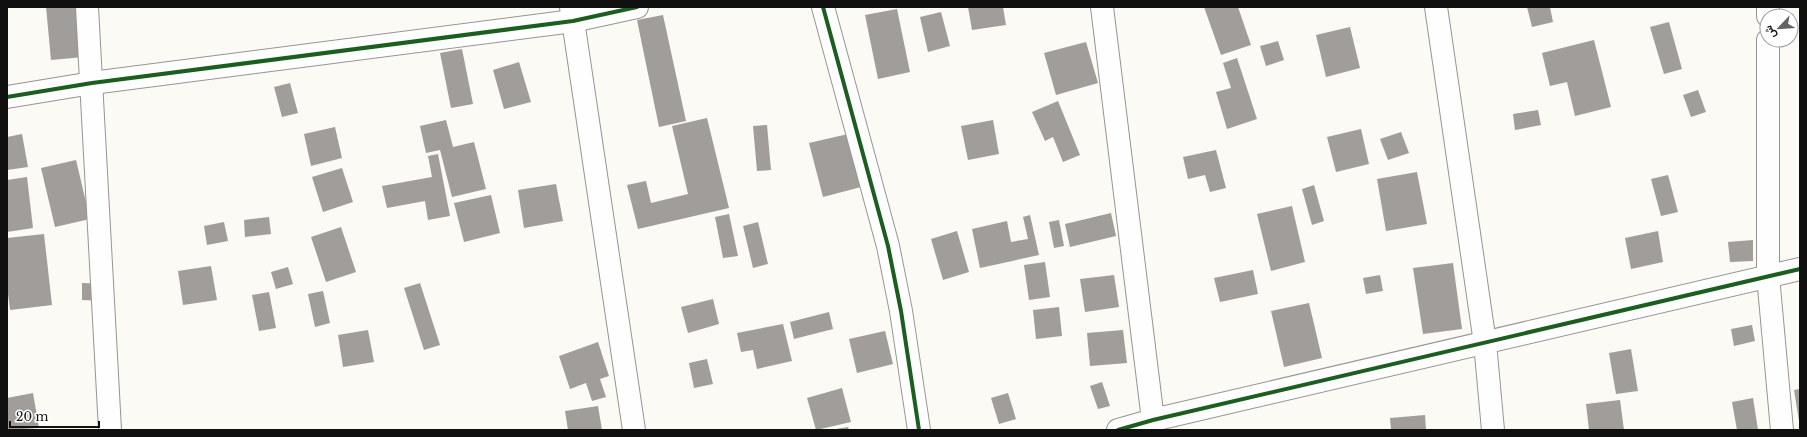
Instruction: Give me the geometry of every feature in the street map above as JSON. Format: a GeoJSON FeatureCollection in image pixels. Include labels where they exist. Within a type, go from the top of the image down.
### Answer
{"type":"FeatureCollection","features":[{"type":"Feature","properties":{"kind":"street"},"geometry":{"type":"LineString","coordinates":[[87,7],[110,430]]}},
{"type":"Feature","properties":{"kind":"street"},"geometry":{"type":"LineString","coordinates":[[7,97],[92,83],[572,14],[637,7]]}},
{"type":"Feature","properties":{"kind":"street"},"geometry":{"type":"LineString","coordinates":[[823,7],[888,246],[901,311],[919,430]]}},
{"type":"Feature","properties":{"kind":"street"},"geometry":{"type":"LineString","coordinates":[[1102,7],[1153,420]]}},
{"type":"Feature","properties":{"kind":"street"},"geometry":{"type":"LineString","coordinates":[[1436,7],[1484,343],[1493,430]]}},
{"type":"Feature","properties":{"kind":"street"},"geometry":{"type":"LineString","coordinates":[[572,14],[634,430]]}},
{"type":"Feature","properties":{"kind":"street"},"geometry":{"type":"LineString","coordinates":[[1768,48],[1768,276],[1782,430]]}},
{"type":"Feature","properties":{"kind":"street"},"geometry":{"type":"LineString","coordinates":[[1118,430],[1153,420],[1800,269]]}},
{"type":"Feature","properties":{"kind":"building"},"geometry":{"type":"Polygon","coordinates":[[[46,7],[79,7],[84,57],[51,60],[46,7]]]}},
{"type":"Feature","properties":{"kind":"building"},"geometry":{"type":"Polygon","coordinates":[[[968,7],[1003,7],[1006,25],[972,30],[968,7]]]}},
{"type":"Feature","properties":{"kind":"building"},"geometry":{"type":"Polygon","coordinates":[[[1204,7],[1238,7],[1251,45],[1221,55],[1204,7]]]}},
{"type":"Feature","properties":{"kind":"building"},"geometry":{"type":"Polygon","coordinates":[[[1527,7],[1550,7],[1553,22],[1532,27],[1527,7]]]}},
{"type":"Feature","properties":{"kind":"building"},"geometry":{"type":"Polygon","coordinates":[[[897,9],[910,72],[878,79],[865,15],[897,9]]]}},
{"type":"Feature","properties":{"kind":"building"},"geometry":{"type":"Polygon","coordinates":[[[941,12],[950,46],[928,52],[920,17],[941,12]]]}},
{"type":"Feature","properties":{"kind":"building"},"geometry":{"type":"Polygon","coordinates":[[[663,15],[686,121],[659,127],[637,20],[663,15]]]}},
{"type":"Feature","properties":{"kind":"building"},"geometry":{"type":"Polygon","coordinates":[[[1669,22],[1682,69],[1664,74],[1650,27],[1669,22]]]}},
{"type":"Feature","properties":{"kind":"building"},"geometry":{"type":"Polygon","coordinates":[[[1350,27],[1360,68],[1326,77],[1316,35],[1350,27]]]}},
{"type":"Feature","properties":{"kind":"building"},"geometry":{"type":"Polygon","coordinates":[[[1594,40],[1611,107],[1575,116],[1567,82],[1550,86],[1542,53],[1594,40]]]}},
{"type":"Feature","properties":{"kind":"building"},"geometry":{"type":"Polygon","coordinates":[[[1278,41],[1284,60],[1266,66],[1260,46],[1278,41]]]}},
{"type":"Feature","properties":{"kind":"building"},"geometry":{"type":"Polygon","coordinates":[[[1086,42],[1098,83],[1056,95],[1044,53],[1086,42]]]}},
{"type":"Feature","properties":{"kind":"building"},"geometry":{"type":"Polygon","coordinates":[[[462,49],[473,104],[451,108],[440,53],[462,49]]]}},
{"type":"Feature","properties":{"kind":"building"},"geometry":{"type":"Polygon","coordinates":[[[1237,58],[1257,119],[1227,129],[1216,92],[1231,88],[1223,63],[1237,58]]]}},
{"type":"Feature","properties":{"kind":"building"},"geometry":{"type":"Polygon","coordinates":[[[519,62],[531,102],[504,109],[493,70],[519,62]]]}},
{"type":"Feature","properties":{"kind":"building"},"geometry":{"type":"Polygon","coordinates":[[[290,83],[298,113],[282,117],[274,87],[290,83]]]}},
{"type":"Feature","properties":{"kind":"building"},"geometry":{"type":"Polygon","coordinates":[[[1698,90],[1706,112],[1691,117],[1683,95],[1698,90]]]}},
{"type":"Feature","properties":{"kind":"building"},"geometry":{"type":"Polygon","coordinates":[[[1058,101],[1080,155],[1063,162],[1053,137],[1045,141],[1032,112],[1058,101]]]}},
{"type":"Feature","properties":{"kind":"building"},"geometry":{"type":"Polygon","coordinates":[[[1538,110],[1541,125],[1515,130],[1513,114],[1538,110]]]}},
{"type":"Feature","properties":{"kind":"building"},"geometry":{"type":"Polygon","coordinates":[[[707,118],[729,208],[638,229],[627,185],[646,181],[651,203],[688,194],[672,126],[707,118]]]}},
{"type":"Feature","properties":{"kind":"building"},"geometry":{"type":"Polygon","coordinates":[[[446,120],[453,147],[474,142],[486,189],[452,197],[440,150],[426,153],[420,126],[446,120]]]}},
{"type":"Feature","properties":{"kind":"building"},"geometry":{"type":"Polygon","coordinates":[[[993,120],[999,154],[968,160],[961,126],[993,120]]]}},
{"type":"Feature","properties":{"kind":"building"},"geometry":{"type":"Polygon","coordinates":[[[767,125],[771,170],[757,171],[753,126],[767,125]]]}},
{"type":"Feature","properties":{"kind":"building"},"geometry":{"type":"Polygon","coordinates":[[[335,127],[342,158],[311,166],[304,134],[335,127]]]}},
{"type":"Feature","properties":{"kind":"building"},"geometry":{"type":"Polygon","coordinates":[[[1361,129],[1369,164],[1336,172],[1327,137],[1361,129]]]}},
{"type":"Feature","properties":{"kind":"building"},"geometry":{"type":"Polygon","coordinates":[[[1401,132],[1409,153],[1388,160],[1380,139],[1401,132]]]}},
{"type":"Feature","properties":{"kind":"building"},"geometry":{"type":"Polygon","coordinates":[[[22,134],[28,167],[7,170],[7,137],[22,134]]]}},
{"type":"Feature","properties":{"kind":"building"},"geometry":{"type":"Polygon","coordinates":[[[848,134],[861,187],[823,197],[809,143],[848,134]]]}},
{"type":"Feature","properties":{"kind":"building"},"geometry":{"type":"Polygon","coordinates":[[[1216,150],[1226,188],[1210,192],[1205,175],[1188,179],[1183,157],[1216,150]]]}},
{"type":"Feature","properties":{"kind":"building"},"geometry":{"type":"Polygon","coordinates":[[[438,154],[450,216],[428,220],[425,201],[387,208],[382,186],[432,177],[428,156],[438,154]]]}},
{"type":"Feature","properties":{"kind":"building"},"geometry":{"type":"Polygon","coordinates":[[[76,160],[90,219],[55,227],[41,168],[76,160]]]}},
{"type":"Feature","properties":{"kind":"building"},"geometry":{"type":"Polygon","coordinates":[[[342,168],[353,202],[323,212],[312,177],[342,168]]]}},
{"type":"Feature","properties":{"kind":"building"},"geometry":{"type":"Polygon","coordinates":[[[1417,172],[1427,224],[1386,231],[1377,179],[1417,172]]]}},
{"type":"Feature","properties":{"kind":"building"},"geometry":{"type":"Polygon","coordinates":[[[1668,175],[1678,212],[1661,216],[1651,179],[1668,175]]]}},
{"type":"Feature","properties":{"kind":"building"},"geometry":{"type":"Polygon","coordinates":[[[27,177],[33,228],[7,232],[7,180],[27,177]]]}},
{"type":"Feature","properties":{"kind":"building"},"geometry":{"type":"Polygon","coordinates":[[[556,184],[563,221],[524,228],[518,190],[556,184]]]}},
{"type":"Feature","properties":{"kind":"building"},"geometry":{"type":"Polygon","coordinates":[[[1314,185],[1324,221],[1312,225],[1302,189],[1314,185]]]}},
{"type":"Feature","properties":{"kind":"building"},"geometry":{"type":"Polygon","coordinates":[[[491,195],[500,233],[464,242],[454,203],[491,195]]]}},
{"type":"Feature","properties":{"kind":"building"},"geometry":{"type":"Polygon","coordinates":[[[1292,206],[1305,262],[1271,271],[1257,214],[1292,206]]]}},
{"type":"Feature","properties":{"kind":"building"},"geometry":{"type":"Polygon","coordinates":[[[1111,213],[1116,236],[1070,247],[1065,224],[1111,213]]]}},
{"type":"Feature","properties":{"kind":"building"},"geometry":{"type":"Polygon","coordinates":[[[729,214],[738,256],[723,258],[715,217],[729,214]]]}},
{"type":"Feature","properties":{"kind":"building"},"geometry":{"type":"Polygon","coordinates":[[[1030,215],[1039,255],[980,268],[972,229],[1007,221],[1011,242],[1028,239],[1023,217],[1030,215]]]}},
{"type":"Feature","properties":{"kind":"building"},"geometry":{"type":"Polygon","coordinates":[[[269,217],[271,234],[245,237],[244,220],[269,217]]]}},
{"type":"Feature","properties":{"kind":"building"},"geometry":{"type":"Polygon","coordinates":[[[1059,220],[1064,246],[1054,248],[1049,222],[1059,220]]]}},
{"type":"Feature","properties":{"kind":"building"},"geometry":{"type":"Polygon","coordinates":[[[224,222],[228,241],[207,245],[204,226],[224,222]]]}},
{"type":"Feature","properties":{"kind":"building"},"geometry":{"type":"Polygon","coordinates":[[[758,222],[768,264],[753,268],[743,226],[758,222]]]}},
{"type":"Feature","properties":{"kind":"building"},"geometry":{"type":"Polygon","coordinates":[[[341,227],[356,272],[326,282],[311,237],[341,227]]]}},
{"type":"Feature","properties":{"kind":"building"},"geometry":{"type":"Polygon","coordinates":[[[957,231],[969,272],[943,280],[931,239],[957,231]]]}},
{"type":"Feature","properties":{"kind":"building"},"geometry":{"type":"Polygon","coordinates":[[[1658,231],[1663,262],[1631,269],[1625,238],[1658,231]]]}},
{"type":"Feature","properties":{"kind":"building"},"geometry":{"type":"Polygon","coordinates":[[[44,234],[52,305],[10,310],[7,286],[7,238],[44,234]]]}},
{"type":"Feature","properties":{"kind":"building"},"geometry":{"type":"Polygon","coordinates":[[[1753,240],[1753,261],[1730,262],[1728,242],[1753,240]]]}},
{"type":"Feature","properties":{"kind":"building"},"geometry":{"type":"Polygon","coordinates":[[[1045,262],[1050,297],[1029,300],[1024,265],[1045,262]]]}},
{"type":"Feature","properties":{"kind":"building"},"geometry":{"type":"Polygon","coordinates":[[[1453,263],[1462,329],[1423,334],[1413,268],[1453,263]]]}},
{"type":"Feature","properties":{"kind":"building"},"geometry":{"type":"Polygon","coordinates":[[[211,266],[217,300],[183,305],[178,271],[211,266]]]}},
{"type":"Feature","properties":{"kind":"building"},"geometry":{"type":"Polygon","coordinates":[[[288,267],[293,284],[276,289],[271,272],[288,267]]]}},
{"type":"Feature","properties":{"kind":"building"},"geometry":{"type":"Polygon","coordinates":[[[1253,270],[1258,294],[1220,302],[1214,278],[1253,270]]]}},
{"type":"Feature","properties":{"kind":"building"},"geometry":{"type":"Polygon","coordinates":[[[1114,275],[1119,307],[1085,312],[1080,279],[1114,275]]]}},
{"type":"Feature","properties":{"kind":"building"},"geometry":{"type":"Polygon","coordinates":[[[1380,275],[1383,291],[1366,294],[1363,278],[1380,275]]]}},
{"type":"Feature","properties":{"kind":"building"},"geometry":{"type":"Polygon","coordinates":[[[82,283],[107,284],[106,301],[82,300],[82,283]]]}},
{"type":"Feature","properties":{"kind":"building"},"geometry":{"type":"Polygon","coordinates":[[[420,283],[440,345],[424,350],[404,288],[420,283]]]}},
{"type":"Feature","properties":{"kind":"building"},"geometry":{"type":"Polygon","coordinates":[[[323,291],[330,323],[315,327],[308,294],[323,291]]]}},
{"type":"Feature","properties":{"kind":"building"},"geometry":{"type":"Polygon","coordinates":[[[269,292],[276,328],[259,331],[252,295],[269,292]]]}},
{"type":"Feature","properties":{"kind":"building"},"geometry":{"type":"Polygon","coordinates":[[[713,299],[719,324],[688,333],[681,307],[713,299]]]}},
{"type":"Feature","properties":{"kind":"building"},"geometry":{"type":"Polygon","coordinates":[[[1309,303],[1322,358],[1284,367],[1271,311],[1309,303]]]}},
{"type":"Feature","properties":{"kind":"building"},"geometry":{"type":"Polygon","coordinates":[[[1059,307],[1062,336],[1036,339],[1033,310],[1059,307]]]}},
{"type":"Feature","properties":{"kind":"building"},"geometry":{"type":"Polygon","coordinates":[[[829,312],[833,329],[794,339],[790,322],[829,312]]]}},
{"type":"Feature","properties":{"kind":"building"},"geometry":{"type":"Polygon","coordinates":[[[783,324],[792,361],[757,369],[753,350],[741,352],[737,333],[783,324]]]}},
{"type":"Feature","properties":{"kind":"building"},"geometry":{"type":"Polygon","coordinates":[[[1752,325],[1755,341],[1734,346],[1731,329],[1752,325]]]}},
{"type":"Feature","properties":{"kind":"building"},"geometry":{"type":"Polygon","coordinates":[[[368,330],[374,362],[343,367],[338,335],[368,330]]]}},
{"type":"Feature","properties":{"kind":"building"},"geometry":{"type":"Polygon","coordinates":[[[1123,330],[1127,363],[1090,366],[1087,333],[1123,330]]]}},
{"type":"Feature","properties":{"kind":"building"},"geometry":{"type":"Polygon","coordinates":[[[885,331],[893,364],[857,373],[849,339],[885,331]]]}},
{"type":"Feature","properties":{"kind":"building"},"geometry":{"type":"Polygon","coordinates":[[[598,342],[609,376],[600,379],[606,397],[592,401],[586,383],[570,389],[559,356],[598,342]]]}},
{"type":"Feature","properties":{"kind":"building"},"geometry":{"type":"Polygon","coordinates":[[[1631,349],[1638,391],[1616,394],[1609,353],[1631,349]]]}},
{"type":"Feature","properties":{"kind":"building"},"geometry":{"type":"Polygon","coordinates":[[[707,359],[713,384],[694,388],[689,363],[707,359]]]}},
{"type":"Feature","properties":{"kind":"building"},"geometry":{"type":"Polygon","coordinates":[[[1102,382],[1110,406],[1098,409],[1090,386],[1102,382]]]}},
{"type":"Feature","properties":{"kind":"building"},"geometry":{"type":"Polygon","coordinates":[[[842,388],[851,422],[816,430],[807,398],[842,388]]]}},
{"type":"Feature","properties":{"kind":"building"},"geometry":{"type":"Polygon","coordinates":[[[1800,389],[1800,421],[1799,421],[1794,390],[1800,389]]]}},
{"type":"Feature","properties":{"kind":"building"},"geometry":{"type":"Polygon","coordinates":[[[33,393],[39,428],[7,430],[7,398],[33,393]]]}},
{"type":"Feature","properties":{"kind":"building"},"geometry":{"type":"Polygon","coordinates":[[[1008,393],[1016,419],[999,424],[991,398],[1008,393]]]}},
{"type":"Feature","properties":{"kind":"building"},"geometry":{"type":"Polygon","coordinates":[[[1753,398],[1758,430],[1737,430],[1732,402],[1753,398]]]}},
{"type":"Feature","properties":{"kind":"building"},"geometry":{"type":"Polygon","coordinates":[[[1620,400],[1624,430],[1589,430],[1586,404],[1620,400]]]}},
{"type":"Feature","properties":{"kind":"building"},"geometry":{"type":"Polygon","coordinates":[[[598,406],[602,430],[568,430],[565,411],[598,406]]]}},
{"type":"Feature","properties":{"kind":"building"},"geometry":{"type":"Polygon","coordinates":[[[1425,415],[1426,430],[1391,430],[1390,418],[1425,415]]]}},
{"type":"Feature","properties":{"kind":"building"},"geometry":{"type":"Polygon","coordinates":[[[848,427],[849,430],[836,430],[836,429],[848,427]]]}},
{"type":"Feature","properties":{"kind":"cycle path"},"geometry":{"type":"LineString","coordinates":[[7,97],[92,83],[573,21],[637,7]]}},
{"type":"Feature","properties":{"kind":"cycle path"},"geometry":{"type":"LineString","coordinates":[[823,7],[888,246],[901,311],[919,430]]}},
{"type":"Feature","properties":{"kind":"cycle path"},"geometry":{"type":"LineString","coordinates":[[1118,430],[1153,420],[1800,269]]}}]}
